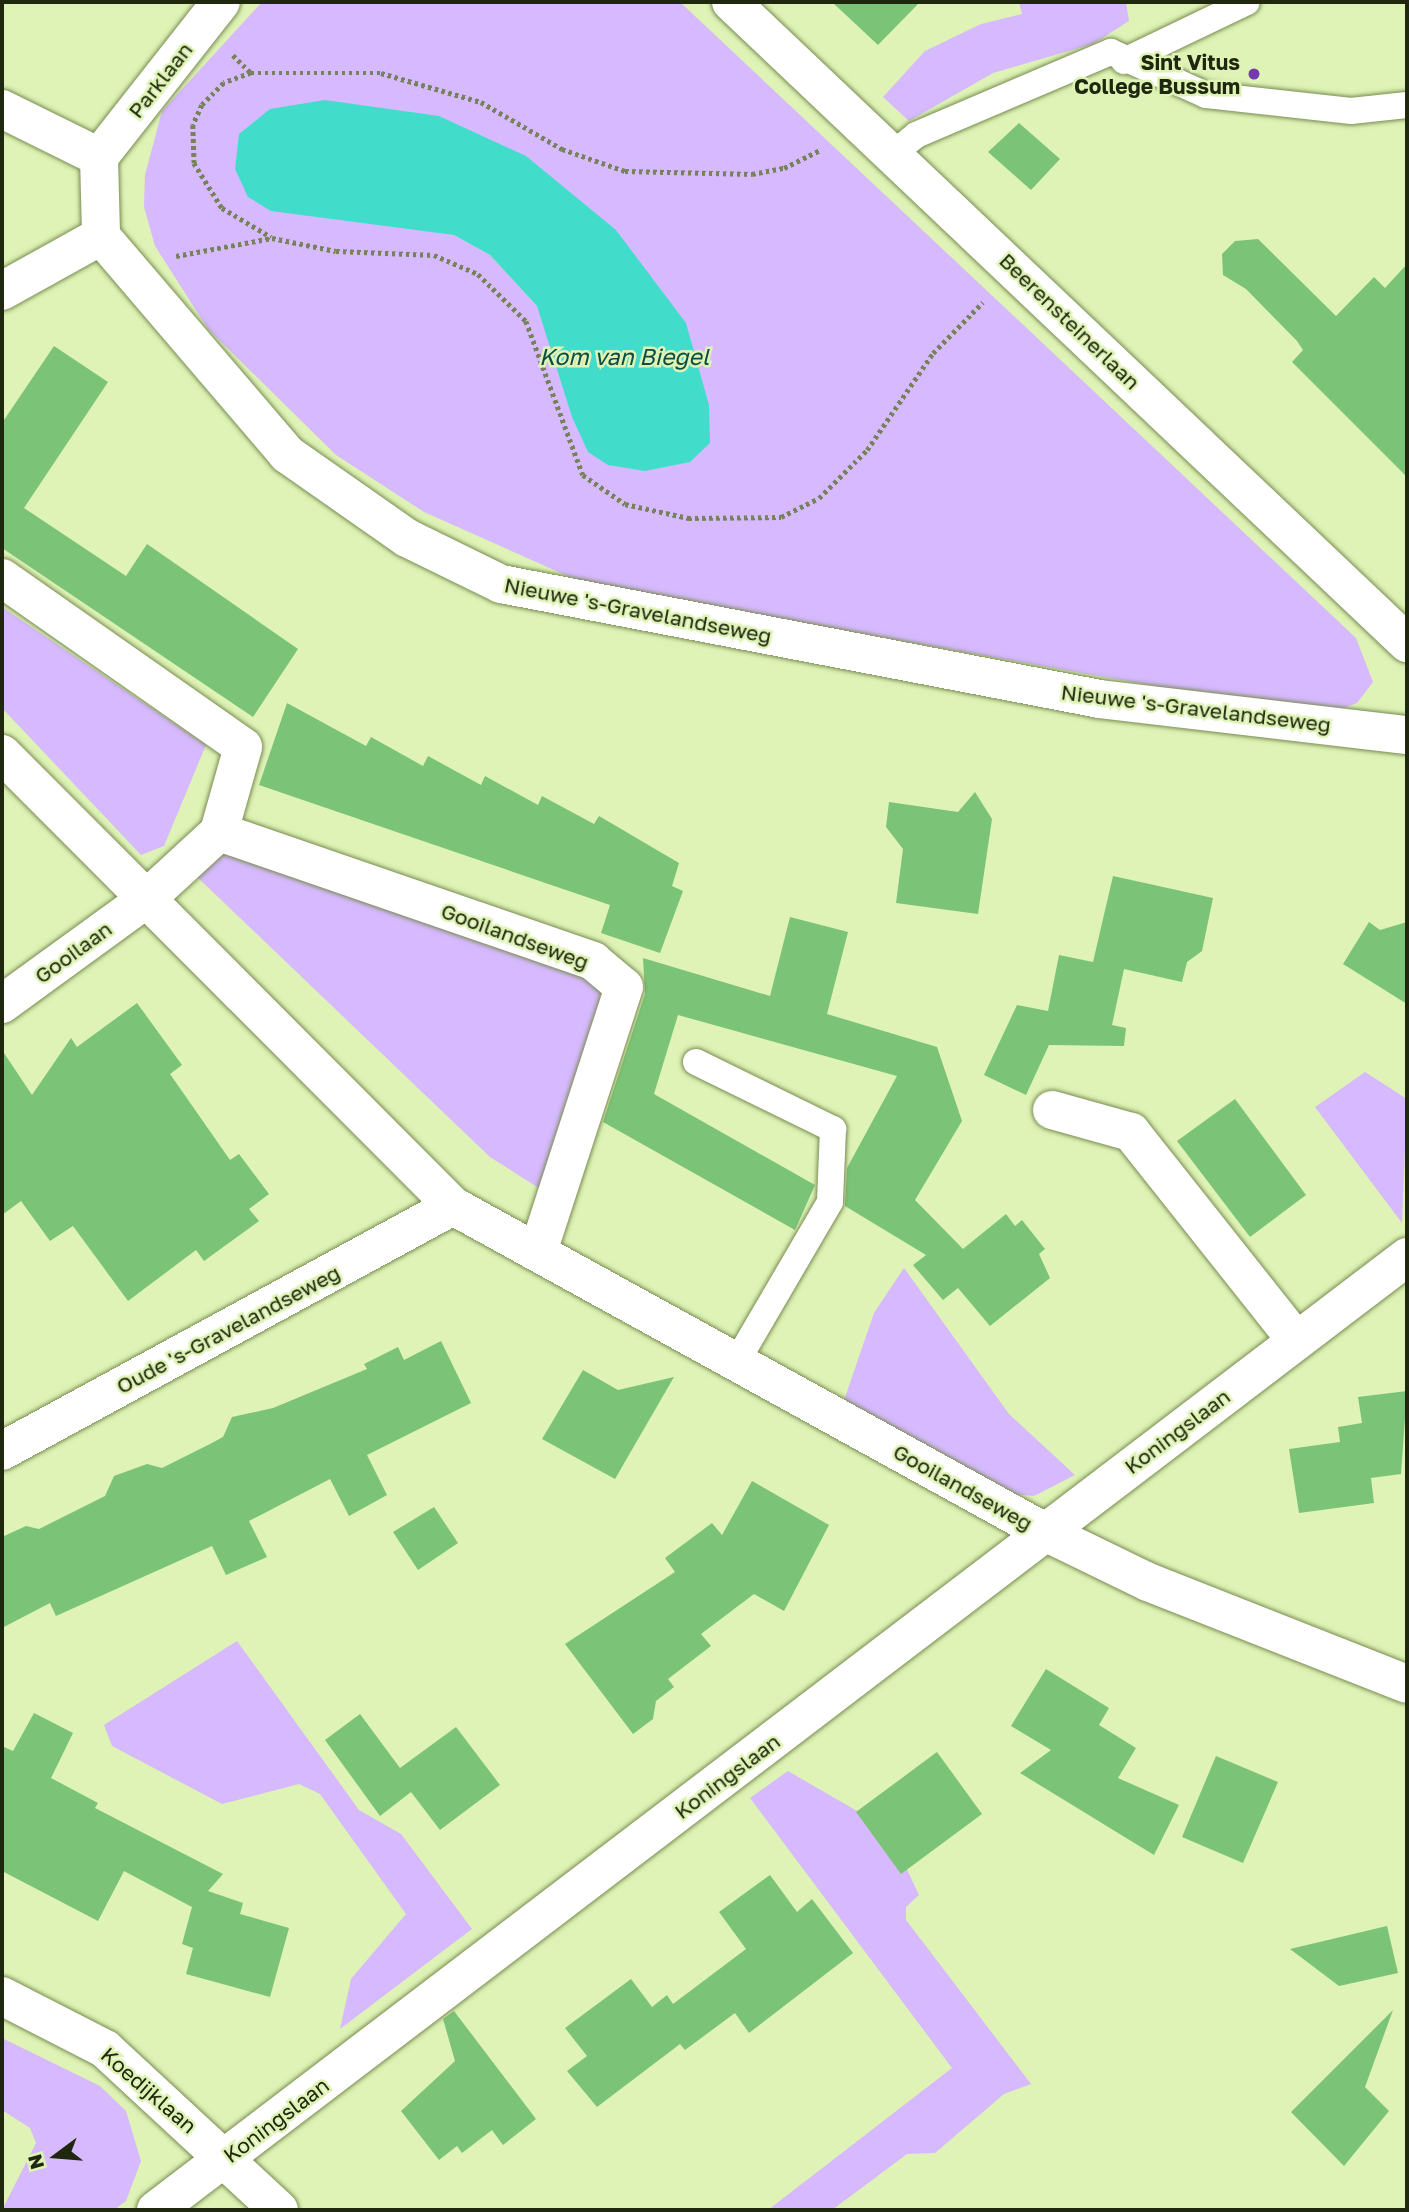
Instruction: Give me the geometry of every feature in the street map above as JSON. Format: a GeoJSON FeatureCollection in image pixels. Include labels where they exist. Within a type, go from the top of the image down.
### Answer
{"type":"FeatureCollection","features":[{"type":"Feature","properties":{"kind":"street","name":"Beerensteinerlaan"},"geometry":{"type":"LineString","coordinates":[[731,2],[894,153],[1407,643]]}},
{"type":"Feature","properties":{"kind":"street","name":"Parklaan"},"geometry":{"type":"LineString","coordinates":[[99,157],[212,13]]}},
{"type":"Feature","properties":{"kind":"street"},"geometry":{"type":"LineString","coordinates":[[2,109],[99,157],[101,236],[2,291]]}},
{"type":"Feature","properties":{"kind":"street","name":"Nieuwe 's-Gravelandseweg"},"geometry":{"type":"LineString","coordinates":[[101,236],[287,454],[407,538],[501,584],[1100,699],[1407,735]]}},
{"type":"Feature","properties":{"kind":"street"},"geometry":{"type":"LineString","coordinates":[[2,578],[243,747],[219,832],[145,900]]}},
{"type":"Feature","properties":{"kind":"street","name":"Gooilandseweg"},"geometry":{"type":"LineString","coordinates":[[2,754],[453,1206],[539,1249],[1045,1532],[1148,1582],[1407,1684]]}},
{"type":"Feature","properties":{"kind":"street","name":"Gooilandseweg"},"geometry":{"type":"LineString","coordinates":[[219,832],[593,961],[624,987],[539,1249]]}},
{"type":"Feature","properties":{"kind":"street","name":"Gooilaan"},"geometry":{"type":"LineString","coordinates":[[2,1004],[145,900]]}},
{"type":"Feature","properties":{"kind":"street"},"geometry":{"type":"LineString","coordinates":[[1052,1110],[1131,1132],[1296,1340]]}},
{"type":"Feature","properties":{"kind":"street","name":"Oude 's-Gravelandseweg"},"geometry":{"type":"LineString","coordinates":[[2,1451],[453,1206]]}},
{"type":"Feature","properties":{"kind":"street","name":"Koningslaan"},"geometry":{"type":"LineString","coordinates":[[156,2210],[1407,1257]]}},
{"type":"Feature","properties":{"kind":"street","name":"Koedijklaan"},"geometry":{"type":"LineString","coordinates":[[2,1996],[105,2049],[227,2158],[279,2210]]}},
{"type":"Feature","properties":{"kind":"lane"},"geometry":{"type":"LineString","coordinates":[[1124,61],[1247,2]]}},
{"type":"Feature","properties":{"kind":"lane"},"geometry":{"type":"LineString","coordinates":[[894,153],[916,135],[1111,52],[1124,61],[1206,95],[1351,111],[1407,105]]}},
{"type":"Feature","properties":{"kind":"lane"},"geometry":{"type":"LineString","coordinates":[[695,1062],[833,1129],[830,1202],[737,1361]]}},
{"type":"Feature","properties":{"kind":"path"},"geometry":{"type":"LineString","coordinates":[[212,13],[251,73]]}},
{"type":"Feature","properties":{"kind":"path"},"geometry":{"type":"LineString","coordinates":[[858,120],[818,152],[784,168],[661,175],[586,160],[481,102],[382,73],[251,73],[211,94],[193,125],[191,145],[203,182],[222,208],[272,238],[336,251],[434,256],[478,274],[526,321],[583,475],[625,504],[688,518],[782,517],[819,498],[867,450],[933,353],[1019,272]]}},
{"type":"Feature","properties":{"kind":"path"},"geometry":{"type":"LineString","coordinates":[[140,282],[177,256],[272,238]]}},
{"type":"Feature","properties":{"kind":"shaded area"},"geometry":{"type":"Polygon","coordinates":[[[262,2],[680,2],[1356,638],[1373,682],[1357,703],[1322,716],[930,646],[581,582],[424,512],[336,455],[208,329],[155,246],[144,207],[145,175],[162,111],[262,2]],[[384,223],[454,235],[490,255],[537,306],[588,452],[616,230],[384,223]]]}},
{"type":"Feature","properties":{"kind":"shaded area"},"geometry":{"type":"Polygon","coordinates":[[[1019,2],[1126,2],[1129,21],[1093,44],[993,73],[909,121],[883,97],[925,51],[981,24],[1022,14],[1019,2]]]}},
{"type":"Feature","properties":{"kind":"shaded area"},"geometry":{"type":"Polygon","coordinates":[[[2,607],[206,745],[164,846],[141,855],[2,708],[2,607]]]}},
{"type":"Feature","properties":{"kind":"shaded area"},"geometry":{"type":"Polygon","coordinates":[[[223,849],[595,975],[602,998],[542,1190],[490,1157],[194,874],[223,849]]]}},
{"type":"Feature","properties":{"kind":"shaded area"},"geometry":{"type":"Polygon","coordinates":[[[1365,1072],[1407,1099],[1402,1223],[1315,1107],[1365,1072]]]}},
{"type":"Feature","properties":{"kind":"shaded area"},"geometry":{"type":"Polygon","coordinates":[[[904,1268],[1009,1414],[1075,1475],[1034,1496],[1004,1493],[842,1406],[874,1313],[904,1268]]]}},
{"type":"Feature","properties":{"kind":"shaded area"},"geometry":{"type":"Polygon","coordinates":[[[237,1641],[359,1810],[401,1834],[472,1929],[340,2029],[351,1979],[406,1914],[320,1794],[299,1784],[222,1804],[112,1746],[104,1725],[237,1641]]]}},
{"type":"Feature","properties":{"kind":"shaded area"},"geometry":{"type":"Polygon","coordinates":[[[788,1771],[888,1829],[919,1895],[906,1907],[906,1920],[1031,2084],[1004,2094],[935,2153],[907,2154],[832,2210],[768,2210],[952,2068],[750,1798],[788,1771]]]}},
{"type":"Feature","properties":{"kind":"shaded area"},"geometry":{"type":"Polygon","coordinates":[[[2,2038],[100,2086],[126,2111],[141,2161],[126,2201],[114,2210],[2,2210],[36,2143],[30,2128],[2,2110],[2,2038]]]}},
{"type":"Feature","properties":{"kind":"water","name":"Kom van Biegel"},"geometry":{"type":"Polygon","coordinates":[[[325,100],[439,116],[526,156],[616,230],[686,323],[709,405],[710,443],[690,462],[645,471],[608,465],[588,452],[572,417],[537,306],[490,255],[454,235],[271,211],[248,197],[235,169],[239,134],[270,109],[325,100]]]}},
{"type":"Feature","properties":{"kind":"building"},"geometry":{"type":"Polygon","coordinates":[[[832,2],[920,2],[878,45],[832,2]]]}},
{"type":"Feature","properties":{"kind":"building"},"geometry":{"type":"Polygon","coordinates":[[[1019,123],[1060,159],[1031,190],[988,152],[1019,123]]]}},
{"type":"Feature","properties":{"kind":"building"},"geometry":{"type":"Polygon","coordinates":[[[1258,239],[1336,316],[1374,277],[1385,288],[1407,264],[1407,477],[1292,362],[1303,350],[1297,341],[1246,289],[1223,275],[1222,254],[1235,241],[1258,239]]]}},
{"type":"Feature","properties":{"kind":"building"},"geometry":{"type":"Polygon","coordinates":[[[54,346],[108,382],[24,508],[126,576],[147,544],[298,649],[253,717],[2,548],[2,423],[54,346]]]}},
{"type":"Feature","properties":{"kind":"building"},"geometry":{"type":"Polygon","coordinates":[[[287,703],[366,746],[371,737],[423,766],[428,756],[481,785],[485,776],[538,805],[542,796],[594,824],[599,816],[679,863],[672,886],[683,891],[660,953],[601,933],[610,905],[259,785],[287,703]]]}},
{"type":"Feature","properties":{"kind":"building"},"geometry":{"type":"Polygon","coordinates":[[[975,792],[992,819],[978,914],[896,903],[903,849],[886,827],[889,802],[958,812],[975,792]]]}},
{"type":"Feature","properties":{"kind":"building"},"geometry":{"type":"Polygon","coordinates":[[[1113,876],[1213,898],[1202,951],[1187,962],[1182,982],[1124,969],[1112,1025],[1126,1028],[1124,1046],[1049,1045],[1026,1095],[984,1075],[1017,1005],[1048,1011],[1059,955],[1093,962],[1113,876]]]}},
{"type":"Feature","properties":{"kind":"building"},"geometry":{"type":"Polygon","coordinates":[[[790,917],[848,932],[827,1014],[937,1047],[962,1121],[915,1200],[963,1249],[1006,1214],[1015,1226],[1022,1220],[1045,1249],[1039,1254],[1050,1278],[990,1326],[958,1288],[943,1300],[913,1265],[926,1255],[845,1206],[847,1168],[897,1076],[678,1015],[654,1094],[815,1185],[795,1230],[603,1122],[645,994],[643,958],[770,996],[790,917]]]}},
{"type":"Feature","properties":{"kind":"building"},"geometry":{"type":"Polygon","coordinates":[[[1369,922],[1380,930],[1407,922],[1407,1004],[1343,964],[1369,922]]]}},
{"type":"Feature","properties":{"kind":"building"},"geometry":{"type":"Polygon","coordinates":[[[137,1003],[182,1065],[170,1074],[230,1160],[239,1154],[269,1194],[249,1209],[259,1221],[204,1261],[196,1250],[128,1301],[73,1226],[50,1241],[21,1201],[2,1215],[2,1050],[32,1095],[71,1038],[77,1047],[137,1003]]]}},
{"type":"Feature","properties":{"kind":"building"},"geometry":{"type":"Polygon","coordinates":[[[1235,1099],[1306,1195],[1250,1237],[1177,1141],[1235,1099]]]}},
{"type":"Feature","properties":{"kind":"building"},"geometry":{"type":"Polygon","coordinates":[[[441,1341],[471,1403],[367,1455],[387,1495],[349,1516],[330,1479],[249,1521],[267,1557],[226,1575],[212,1546],[56,1616],[50,1603],[2,1628],[2,1537],[26,1526],[39,1529],[105,1496],[114,1476],[147,1464],[162,1468],[210,1444],[223,1437],[232,1417],[273,1408],[367,1369],[364,1364],[398,1347],[404,1360],[441,1341]]]}},
{"type":"Feature","properties":{"kind":"building"},"geometry":{"type":"Polygon","coordinates":[[[583,1370],[618,1390],[674,1377],[615,1479],[542,1439],[583,1370]]]}},
{"type":"Feature","properties":{"kind":"building"},"geometry":{"type":"Polygon","coordinates":[[[1407,1391],[1401,1474],[1371,1478],[1374,1503],[1299,1513],[1289,1449],[1340,1442],[1338,1427],[1362,1423],[1358,1397],[1407,1391]]]}},
{"type":"Feature","properties":{"kind":"building"},"geometry":{"type":"Polygon","coordinates":[[[752,1481],[829,1525],[784,1611],[754,1594],[701,1634],[711,1646],[668,1679],[674,1687],[656,1701],[653,1719],[633,1734],[565,1644],[675,1572],[665,1558],[712,1523],[722,1535],[752,1481]]]}},
{"type":"Feature","properties":{"kind":"building"},"geometry":{"type":"Polygon","coordinates":[[[434,1507],[458,1543],[418,1570],[393,1532],[434,1507]]]}},
{"type":"Feature","properties":{"kind":"building"},"geometry":{"type":"Polygon","coordinates":[[[1046,1669],[1109,1708],[1099,1725],[1136,1748],[1118,1778],[1179,1805],[1154,1855],[1020,1773],[1051,1750],[1011,1726],[1046,1669]]]}},
{"type":"Feature","properties":{"kind":"building"},"geometry":{"type":"Polygon","coordinates":[[[34,1713],[73,1733],[51,1778],[98,1803],[95,1808],[223,1874],[208,1891],[243,1903],[240,1914],[289,1928],[270,1997],[186,1974],[193,1948],[182,1944],[192,1907],[124,1871],[98,1921],[2,1871],[2,1746],[13,1751],[34,1713]]]}},
{"type":"Feature","properties":{"kind":"building"},"geometry":{"type":"Polygon","coordinates":[[[360,1714],[400,1768],[456,1727],[500,1785],[440,1830],[411,1792],[380,1816],[325,1740],[360,1714]]]}},
{"type":"Feature","properties":{"kind":"building"},"geometry":{"type":"Polygon","coordinates":[[[937,1752],[982,1814],[901,1874],[856,1812],[937,1752]]]}},
{"type":"Feature","properties":{"kind":"building"},"geometry":{"type":"Polygon","coordinates":[[[1216,1756],[1278,1782],[1243,1863],[1182,1837],[1216,1756]]]}},
{"type":"Feature","properties":{"kind":"building"},"geometry":{"type":"Polygon","coordinates":[[[770,1875],[797,1912],[812,1899],[853,1953],[749,2033],[735,2013],[685,2050],[680,2044],[597,2107],[567,2071],[587,2056],[565,2028],[631,1979],[652,2007],[667,1995],[673,2004],[746,1949],[719,1912],[770,1875]]]}},
{"type":"Feature","properties":{"kind":"building"},"geometry":{"type":"Polygon","coordinates":[[[1387,1926],[1398,1973],[1339,1986],[1290,1949],[1387,1926]]]}},
{"type":"Feature","properties":{"kind":"building"},"geometry":{"type":"Polygon","coordinates":[[[1393,2010],[1365,2087],[1389,2111],[1344,2166],[1291,2112],[1393,2010]]]}},
{"type":"Feature","properties":{"kind":"building"},"geometry":{"type":"Polygon","coordinates":[[[454,2011],[536,2119],[503,2145],[492,2130],[462,2153],[457,2146],[439,2160],[401,2111],[455,2061],[443,2019],[454,2011]]]}},
{"type":"Feature","properties":{"kind":"place","name":"Sint Vitus College Bussum"},"geometry":{"type":"Point","coordinates":[1254,74]}}]}
